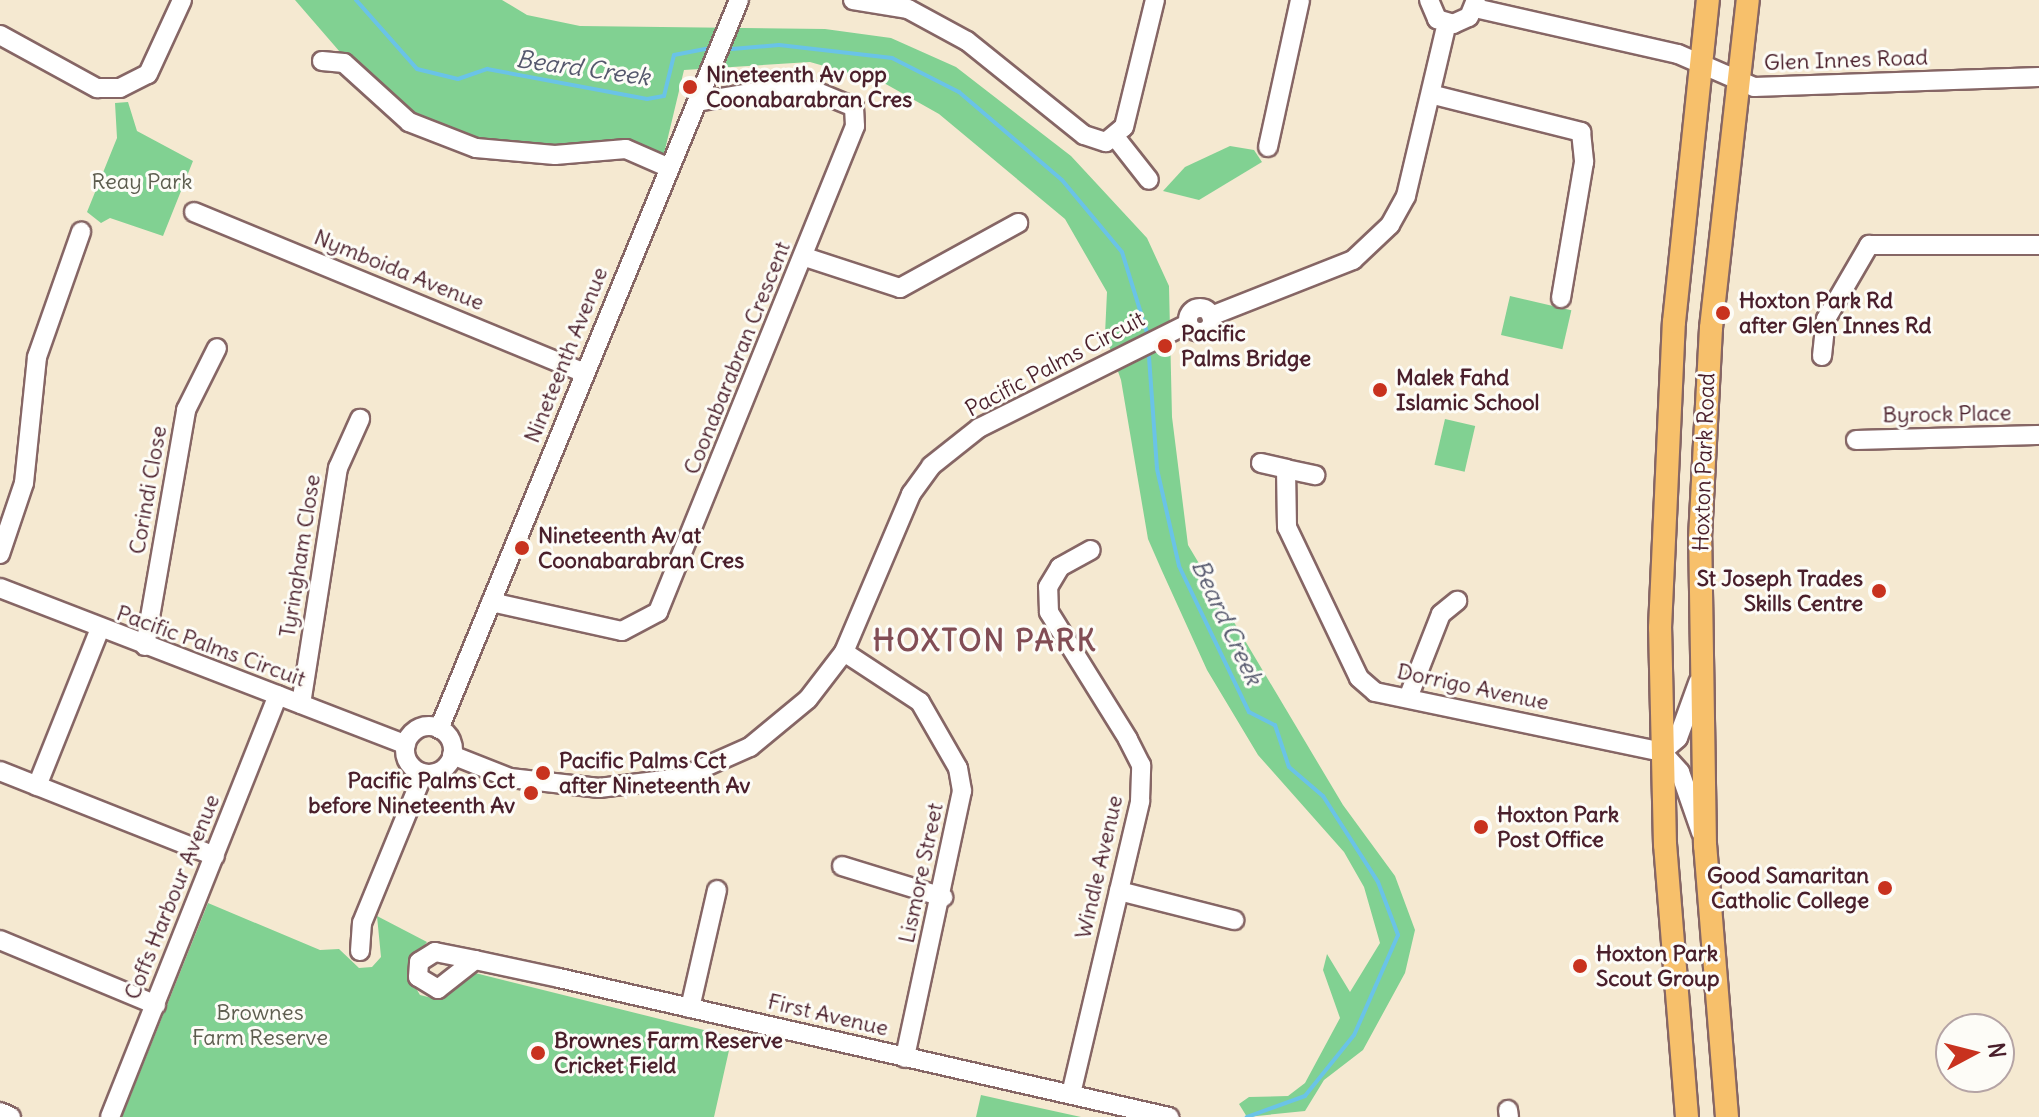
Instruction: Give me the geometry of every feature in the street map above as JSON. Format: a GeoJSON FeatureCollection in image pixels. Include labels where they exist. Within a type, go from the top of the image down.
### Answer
{"type":"FeatureCollection","features":[{"type":"Feature","properties":{"kind":"main road","name":"Hoxton Park Road"},"geometry":{"type":"LineString","coordinates":[[1687,1117],[1662,752],[1662,503],[1698,62],[1708,0]]}},
{"type":"Feature","properties":{"kind":"main road","name":"Hoxton Park Road"},"geometry":{"type":"LineString","coordinates":[[1727,1117],[1705,846],[1699,681],[1708,367],[1736,80],[1748,0]]}},
{"type":"Feature","properties":{"kind":"street"},"geometry":{"type":"LineString","coordinates":[[0,35],[97,88],[125,87],[153,65],[182,0]]}},
{"type":"Feature","properties":{"kind":"street","name":"Nineteenth Avenue"},"geometry":{"type":"LineString","coordinates":[[439,729],[667,167],[739,0]]}},
{"type":"Feature","properties":{"kind":"street"},"geometry":{"type":"LineString","coordinates":[[853,0],[910,4],[1023,79],[1084,135],[1116,138],[1149,180]]}},
{"type":"Feature","properties":{"kind":"street"},"geometry":{"type":"LineString","coordinates":[[1116,138],[1155,0]]}},
{"type":"Feature","properties":{"kind":"street"},"geometry":{"type":"LineString","coordinates":[[1268,147],[1300,0]]}},
{"type":"Feature","properties":{"kind":"street"},"geometry":{"type":"LineString","coordinates":[[1429,0],[1447,23],[1434,95],[1581,132],[1584,162],[1561,298]]}},
{"type":"Feature","properties":{"kind":"street"},"geometry":{"type":"LineString","coordinates":[[1447,23],[1464,22],[1476,4]]}},
{"type":"Feature","properties":{"kind":"street","name":"Glen Innes Road"},"geometry":{"type":"LineString","coordinates":[[1476,4],[1698,62],[1736,80],[1760,87],[2039,77]]}},
{"type":"Feature","properties":{"kind":"street"},"geometry":{"type":"LineString","coordinates":[[322,61],[344,63],[409,122],[476,148],[555,155],[626,149],[667,167]]}},
{"type":"Feature","properties":{"kind":"street","name":"Coonabarabran Crescent"},"geometry":{"type":"LineString","coordinates":[[491,602],[622,631],[648,622],[805,257],[855,126],[854,107],[837,97],[779,88],[697,102]]}},
{"type":"Feature","properties":{"kind":"street","name":"Pacific Palms Circuit"},"geometry":{"type":"LineString","coordinates":[[452,755],[551,785],[599,788],[680,778],[782,723],[844,652],[911,494],[931,466],[979,428],[1188,324],[1205,331],[1211,316],[1371,248],[1406,196],[1434,95]]}},
{"type":"Feature","properties":{"kind":"street","name":"Nymboida Avenue"},"geometry":{"type":"LineString","coordinates":[[194,212],[585,373]]}},
{"type":"Feature","properties":{"kind":"street"},"geometry":{"type":"LineString","coordinates":[[805,257],[900,288],[1018,223]]}},
{"type":"Feature","properties":{"kind":"street"},"geometry":{"type":"LineString","coordinates":[[0,554],[24,483],[37,357],[81,232]]}},
{"type":"Feature","properties":{"kind":"street"},"geometry":{"type":"LineString","coordinates":[[1822,356],[1826,319],[1869,245],[2039,245]]}},
{"type":"Feature","properties":{"kind":"street","name":"Corindi Close"},"geometry":{"type":"LineString","coordinates":[[145,646],[186,410],[217,348]]}},
{"type":"Feature","properties":{"kind":"street","name":"Tyringham Close"},"geometry":{"type":"LineString","coordinates":[[301,704],[338,468],[360,419]]}},
{"type":"Feature","properties":{"kind":"street","name":"Byrock Place"},"geometry":{"type":"LineString","coordinates":[[1856,440],[2039,435]]}},
{"type":"Feature","properties":{"kind":"street"},"geometry":{"type":"LineString","coordinates":[[1261,463],[1315,475]]}},
{"type":"Feature","properties":{"kind":"street","name":"Dorrigo Avenue"},"geometry":{"type":"LineString","coordinates":[[1286,469],[1287,527],[1359,678],[1375,692],[1662,752]]}},
{"type":"Feature","properties":{"kind":"street","name":"Windle Avenue"},"geometry":{"type":"LineString","coordinates":[[1071,1094],[1140,801],[1141,765],[1049,612],[1048,587],[1060,567],[1091,550]]}},
{"type":"Feature","properties":{"kind":"street","name":"Pacific Palms Circuit"},"geometry":{"type":"LineString","coordinates":[[0,588],[99,631],[406,745]]}},
{"type":"Feature","properties":{"kind":"street"},"geometry":{"type":"LineString","coordinates":[[1408,698],[1441,614],[1457,601]]}},
{"type":"Feature","properties":{"kind":"street"},"geometry":{"type":"LineString","coordinates":[[37,786],[99,631]]}},
{"type":"Feature","properties":{"kind":"street","name":"Lismore Street"},"geometry":{"type":"LineString","coordinates":[[844,652],[920,702],[958,768],[961,811],[905,1058]]}},
{"type":"Feature","properties":{"kind":"street"},"geometry":{"type":"LineString","coordinates":[[1699,681],[1678,738],[1662,752],[1680,772],[1705,846]]}},
{"type":"Feature","properties":{"kind":"street","name":"Coffs Harbour Avenue"},"geometry":{"type":"LineString","coordinates":[[110,1117],[278,695]]}},
{"type":"Feature","properties":{"kind":"street"},"geometry":{"type":"LineString","coordinates":[[419,729],[439,729],[452,755],[440,771],[423,774],[410,764],[406,745],[419,729]]}},
{"type":"Feature","properties":{"kind":"street"},"geometry":{"type":"LineString","coordinates":[[0,771],[215,856]]}},
{"type":"Feature","properties":{"kind":"street"},"geometry":{"type":"LineString","coordinates":[[360,951],[362,923],[423,774]]}},
{"type":"Feature","properties":{"kind":"street"},"geometry":{"type":"LineString","coordinates":[[842,866],[943,897]]}},
{"type":"Feature","properties":{"kind":"street"},"geometry":{"type":"LineString","coordinates":[[690,1008],[717,890]]}},
{"type":"Feature","properties":{"kind":"street"},"geometry":{"type":"LineString","coordinates":[[1119,891],[1234,920]]}},
{"type":"Feature","properties":{"kind":"street"},"geometry":{"type":"LineString","coordinates":[[0,940],[156,1005]]}},
{"type":"Feature","properties":{"kind":"street","name":"First Avenue"},"geometry":{"type":"LineString","coordinates":[[475,960],[1169,1117]]}},
{"type":"Feature","properties":{"kind":"street"},"geometry":{"type":"LineString","coordinates":[[0,1112],[11,1117]]}},
{"type":"Feature","properties":{"kind":"green space"},"geometry":{"type":"Polygon","coordinates":[[[295,0],[502,0],[527,15],[580,26],[825,29],[891,38],[956,67],[1071,156],[1147,238],[1169,286],[1172,417],[1188,545],[1343,805],[1395,876],[1415,930],[1405,973],[1363,1050],[1324,1080],[1305,1111],[1247,1117],[1239,1104],[1249,1097],[1288,1096],[1305,1083],[1340,1018],[1323,970],[1327,954],[1350,992],[1380,943],[1364,887],[1344,852],[1258,755],[1207,670],[1148,539],[1121,380],[1105,334],[1107,292],[1065,219],[939,114],[884,83],[810,62],[684,70],[663,158],[533,159],[422,128],[359,74],[295,0]]]}},
{"type":"Feature","properties":{"kind":"green space","name":"Reay Park"},"geometry":{"type":"Polygon","coordinates":[[[128,102],[137,131],[193,161],[163,236],[110,218],[101,223],[87,212],[117,138],[115,103],[128,102]]]}},
{"type":"Feature","properties":{"kind":"green space"},"geometry":{"type":"Polygon","coordinates":[[[1230,146],[1254,150],[1262,162],[1199,200],[1163,191],[1185,167],[1230,146]]]}},
{"type":"Feature","properties":{"kind":"green space"},"geometry":{"type":"Polygon","coordinates":[[[1510,296],[1571,310],[1562,349],[1501,335],[1510,296]]]}},
{"type":"Feature","properties":{"kind":"green space"},"geometry":{"type":"Polygon","coordinates":[[[1445,419],[1475,426],[1465,472],[1434,465],[1445,419]]]}},
{"type":"Feature","properties":{"kind":"green space","name":"Brownes Farm Reserve"},"geometry":{"type":"Polygon","coordinates":[[[208,903],[320,950],[339,949],[359,968],[372,967],[381,957],[377,916],[427,942],[410,963],[410,978],[420,995],[436,999],[475,973],[732,1037],[714,1117],[122,1117],[208,903]]]}},
{"type":"Feature","properties":{"kind":"green space"},"geometry":{"type":"Polygon","coordinates":[[[981,1095],[1081,1117],[976,1117],[981,1095]]]}},
{"type":"Feature","properties":{"kind":"waterway","name":"Beard Creek"},"geometry":{"type":"LineString","coordinates":[[356,0],[417,69],[458,79],[487,69],[647,99],[664,96],[674,55],[710,48]]}},
{"type":"Feature","properties":{"kind":"waterway","name":"Beard Creek"},"geometry":{"type":"LineString","coordinates":[[732,49],[779,45],[892,58],[959,92],[1062,180],[1122,252],[1147,333]]}},
{"type":"Feature","properties":{"kind":"waterway","name":"Beard Creek"},"geometry":{"type":"LineString","coordinates":[[1149,357],[1157,469],[1179,566],[1249,712],[1275,725],[1289,767],[1323,796],[1378,882],[1398,935],[1354,1035],[1305,1096],[1247,1117]]}},
{"type":"Feature","properties":{"kind":"place","name":"Nineteenth Av opp Coonabarabran Cres"},"geometry":{"type":"Point","coordinates":[690,87]}},
{"type":"Feature","properties":{"kind":"place","name":"Hoxton Park Rd after Glen Innes Rd"},"geometry":{"type":"Point","coordinates":[1723,313]}},
{"type":"Feature","properties":{"kind":"place","name":"Pacific Palms Bridge"},"geometry":{"type":"Point","coordinates":[1165,346]}},
{"type":"Feature","properties":{"kind":"place","name":"Malek Fahd Islamic School"},"geometry":{"type":"Point","coordinates":[1380,390]}},
{"type":"Feature","properties":{"kind":"place","name":"Nineteenth Av at Coonabarabran Cres"},"geometry":{"type":"Point","coordinates":[522,548]}},
{"type":"Feature","properties":{"kind":"place","name":"St Joseph Trades Skills Centre"},"geometry":{"type":"Point","coordinates":[1879,591]}},
{"type":"Feature","properties":{"kind":"place","name":"Pacific Palms Cct after Nineteenth Av"},"geometry":{"type":"Point","coordinates":[543,773]}},
{"type":"Feature","properties":{"kind":"place","name":"Pacific Palms Cct before Nineteenth Av"},"geometry":{"type":"Point","coordinates":[531,793]}},
{"type":"Feature","properties":{"kind":"place","name":"Hoxton Park Post Office"},"geometry":{"type":"Point","coordinates":[1481,827]}},
{"type":"Feature","properties":{"kind":"place","name":"Good Samaritan Catholic College"},"geometry":{"type":"Point","coordinates":[1885,888]}},
{"type":"Feature","properties":{"kind":"place","name":"Hoxton Park Scout Group"},"geometry":{"type":"Point","coordinates":[1580,966]}},
{"type":"Feature","properties":{"kind":"place","name":"Brownes Farm Reserve Cricket Field"},"geometry":{"type":"Point","coordinates":[538,1053]}},
{"type":"Feature","properties":{"kind":"district","name":"HOXTON PARK"},"geometry":{"type":"Point","coordinates":[985,640]}}]}
